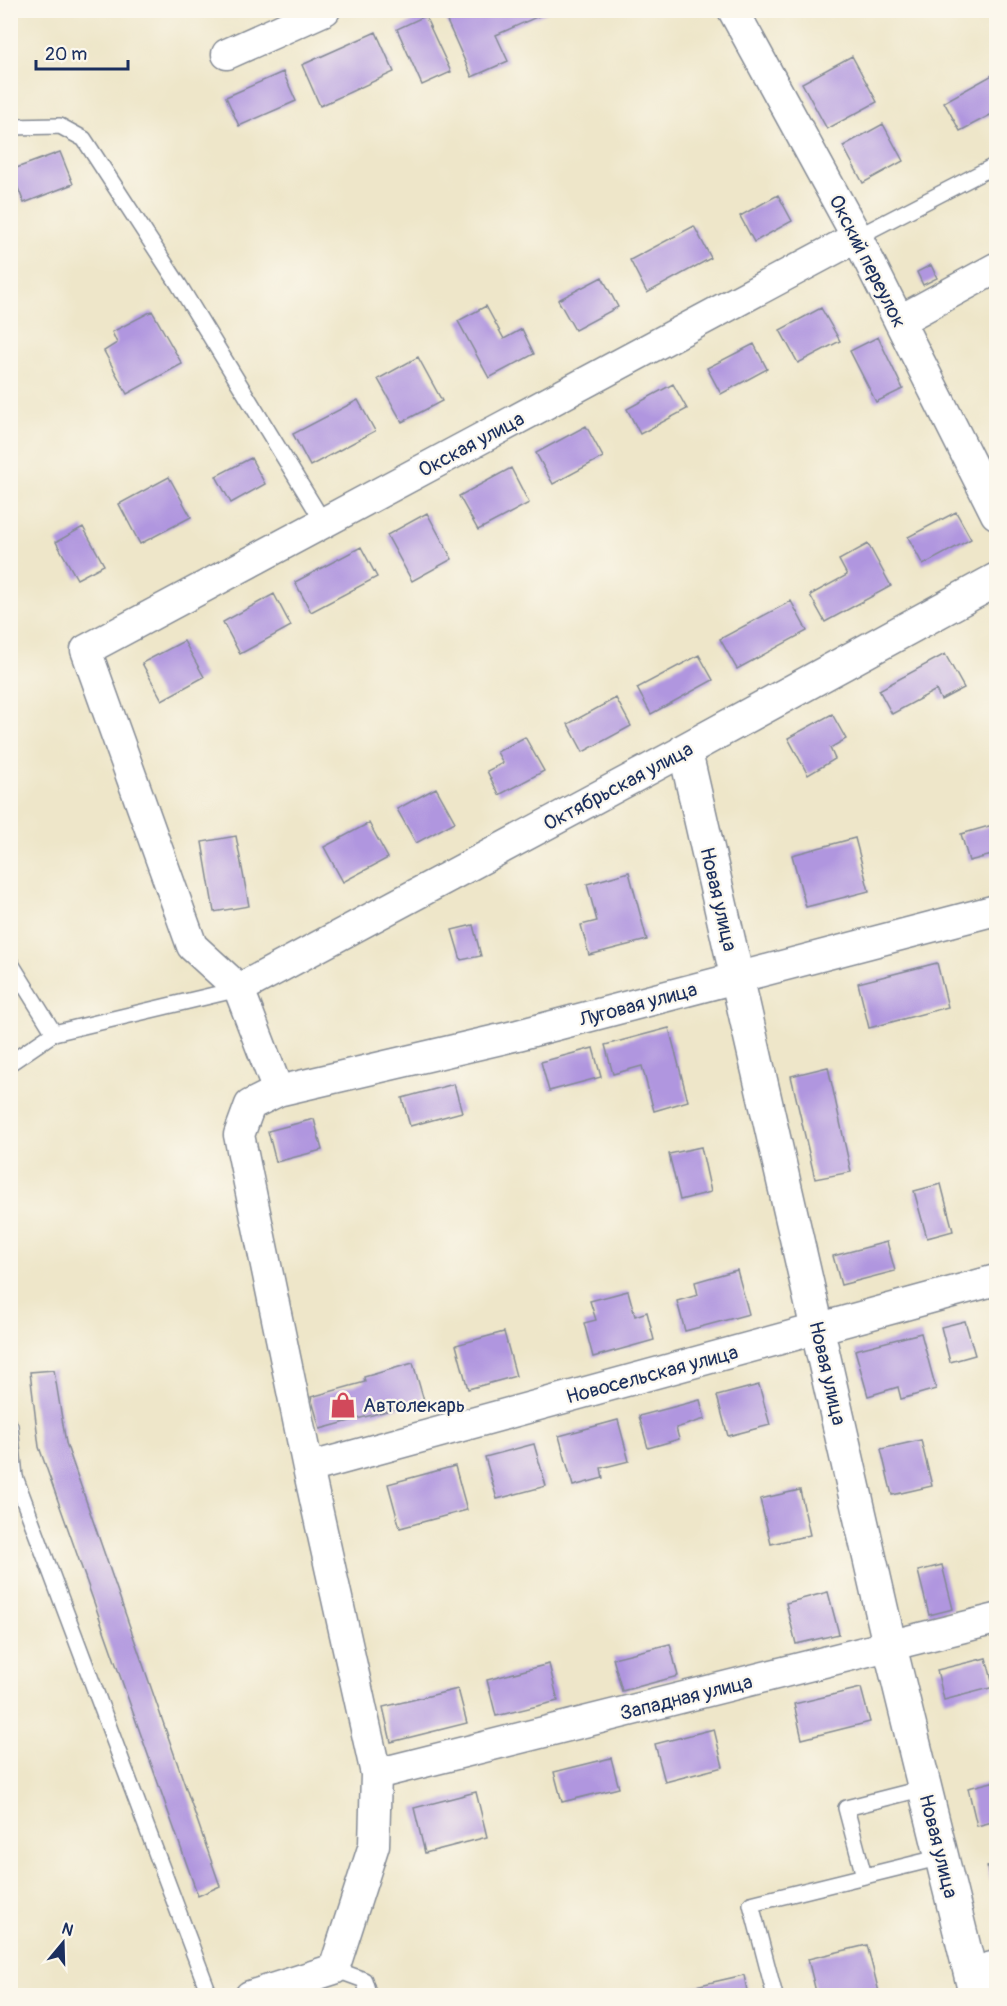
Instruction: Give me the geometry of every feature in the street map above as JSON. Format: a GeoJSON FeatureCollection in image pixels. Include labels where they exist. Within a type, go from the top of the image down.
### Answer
{"type":"FeatureCollection","features":[{"type":"Feature","properties":{"kind":"street"},"geometry":{"type":"LineString","coordinates":[[227,54],[325,10]]}},
{"type":"Feature","properties":{"kind":"street","name":"Окский переулок"},"geometry":{"type":"LineString","coordinates":[[733,10],[857,237],[996,514]]}},
{"type":"Feature","properties":{"kind":"street","name":"Окская улица"},"geometry":{"type":"LineString","coordinates":[[239,989],[192,946],[86,650],[857,237]]}},
{"type":"Feature","properties":{"kind":"street"},"geometry":{"type":"LineString","coordinates":[[899,321],[996,268]]}},
{"type":"Feature","properties":{"kind":"street","name":"Октябрьская улица"},"geometry":{"type":"LineString","coordinates":[[239,989],[996,580]]}},
{"type":"Feature","properties":{"kind":"street","name":"Новая улица"},"geometry":{"type":"LineString","coordinates":[[685,750],[890,1647],[942,1857],[981,1978]]}},
{"type":"Feature","properties":{"kind":"street","name":"Луговая улица"},"geometry":{"type":"LineString","coordinates":[[334,1970],[374,1845],[376,1774],[308,1468],[240,1134],[250,1105],[278,1091],[518,1035],[996,910]]}},
{"type":"Feature","properties":{"kind":"street"},"geometry":{"type":"LineString","coordinates":[[239,989],[278,1091]]}},
{"type":"Feature","properties":{"kind":"street","name":"Новосельская улица"},"geometry":{"type":"LineString","coordinates":[[308,1468],[996,1280]]}},
{"type":"Feature","properties":{"kind":"street","name":"Западная улица"},"geometry":{"type":"LineString","coordinates":[[376,1774],[996,1620]]}},
{"type":"Feature","properties":{"kind":"street"},"geometry":{"type":"LineString","coordinates":[[250,1995],[334,1970]]}},
{"type":"Feature","properties":{"kind":"lane"},"geometry":{"type":"LineString","coordinates":[[10,127],[60,126],[84,139],[179,285],[324,523]]}},
{"type":"Feature","properties":{"kind":"lane"},"geometry":{"type":"LineString","coordinates":[[857,237],[996,165]]}},
{"type":"Feature","properties":{"kind":"lane"},"geometry":{"type":"LineString","coordinates":[[10,962],[54,1032]]}},
{"type":"Feature","properties":{"kind":"lane"},"geometry":{"type":"LineString","coordinates":[[10,1063],[54,1032],[239,989]]}},
{"type":"Feature","properties":{"kind":"lane"},"geometry":{"type":"LineString","coordinates":[[10,1426],[15,1477],[210,1995]]}},
{"type":"Feature","properties":{"kind":"lane"},"geometry":{"type":"LineString","coordinates":[[864,1876],[846,1808],[925,1788]]}},
{"type":"Feature","properties":{"kind":"lane"},"geometry":{"type":"LineString","coordinates":[[775,1995],[751,1904],[942,1857]]}},
{"type":"Feature","properties":{"kind":"lane"},"geometry":{"type":"LineString","coordinates":[[334,1970],[364,1980],[369,1995]]}},
{"type":"Feature","properties":{"kind":"building"},"geometry":{"type":"Polygon","coordinates":[[[442,10],[547,10],[548,12],[496,35],[508,61],[472,77],[442,10]]]}},
{"type":"Feature","properties":{"kind":"building"},"geometry":{"type":"Polygon","coordinates":[[[425,16],[451,72],[422,85],[397,29],[425,16]]]}},
{"type":"Feature","properties":{"kind":"building"},"geometry":{"type":"Polygon","coordinates":[[[376,32],[394,72],[320,106],[302,65],[376,32]]]}},
{"type":"Feature","properties":{"kind":"building"},"geometry":{"type":"Polygon","coordinates":[[[852,56],[877,102],[827,129],[802,83],[852,56]]]}},
{"type":"Feature","properties":{"kind":"building"},"geometry":{"type":"Polygon","coordinates":[[[283,72],[296,101],[239,126],[226,97],[283,72]]]}},
{"type":"Feature","properties":{"kind":"building"},"geometry":{"type":"Polygon","coordinates":[[[996,73],[996,112],[960,131],[944,102],[996,73]]]}},
{"type":"Feature","properties":{"kind":"building"},"geometry":{"type":"Polygon","coordinates":[[[883,124],[903,161],[863,183],[843,146],[883,124]]]}},
{"type":"Feature","properties":{"kind":"building"},"geometry":{"type":"Polygon","coordinates":[[[60,152],[73,184],[24,203],[11,170],[60,152]]]}},
{"type":"Feature","properties":{"kind":"building"},"geometry":{"type":"Polygon","coordinates":[[[778,195],[792,221],[754,242],[740,216],[778,195]]]}},
{"type":"Feature","properties":{"kind":"building"},"geometry":{"type":"Polygon","coordinates":[[[694,226],[711,258],[647,293],[630,260],[694,226]]]}},
{"type":"Feature","properties":{"kind":"building"},"geometry":{"type":"Polygon","coordinates":[[[931,265],[937,278],[923,285],[917,272],[931,265]]]}},
{"type":"Feature","properties":{"kind":"building"},"geometry":{"type":"Polygon","coordinates":[[[602,277],[618,307],[575,330],[558,300],[602,277]]]}},
{"type":"Feature","properties":{"kind":"building"},"geometry":{"type":"Polygon","coordinates":[[[486,306],[504,339],[522,329],[534,354],[489,378],[458,321],[486,306]]]}},
{"type":"Feature","properties":{"kind":"building"},"geometry":{"type":"Polygon","coordinates":[[[821,308],[840,341],[798,363],[780,330],[821,308]]]}},
{"type":"Feature","properties":{"kind":"building"},"geometry":{"type":"Polygon","coordinates":[[[152,311],[182,364],[127,394],[104,351],[117,343],[112,332],[152,311]]]}},
{"type":"Feature","properties":{"kind":"building"},"geometry":{"type":"Polygon","coordinates":[[[878,337],[903,389],[876,402],[850,351],[878,337]]]}},
{"type":"Feature","properties":{"kind":"building"},"geometry":{"type":"Polygon","coordinates":[[[754,344],[767,369],[721,394],[707,368],[754,344]]]}},
{"type":"Feature","properties":{"kind":"building"},"geometry":{"type":"Polygon","coordinates":[[[418,357],[442,401],[402,422],[378,379],[418,357]]]}},
{"type":"Feature","properties":{"kind":"building"},"geometry":{"type":"Polygon","coordinates":[[[673,384],[687,409],[640,434],[627,409],[673,384]]]}},
{"type":"Feature","properties":{"kind":"building"},"geometry":{"type":"Polygon","coordinates":[[[358,400],[375,431],[310,466],[293,434],[358,400]]]}},
{"type":"Feature","properties":{"kind":"building"},"geometry":{"type":"Polygon","coordinates":[[[586,426],[603,457],[553,484],[536,453],[586,426]]]}},
{"type":"Feature","properties":{"kind":"building"},"geometry":{"type":"Polygon","coordinates":[[[251,458],[265,484],[231,503],[216,476],[251,458]]]}},
{"type":"Feature","properties":{"kind":"building"},"geometry":{"type":"Polygon","coordinates":[[[511,468],[529,503],[478,530],[459,496],[511,468]]]}},
{"type":"Feature","properties":{"kind":"building"},"geometry":{"type":"Polygon","coordinates":[[[169,477],[191,517],[140,544],[119,504],[169,477]]]}},
{"type":"Feature","properties":{"kind":"building"},"geometry":{"type":"Polygon","coordinates":[[[956,512],[971,539],[923,565],[908,537],[956,512]]]}},
{"type":"Feature","properties":{"kind":"building"},"geometry":{"type":"Polygon","coordinates":[[[427,513],[452,559],[412,581],[387,535],[427,513]]]}},
{"type":"Feature","properties":{"kind":"building"},"geometry":{"type":"Polygon","coordinates":[[[83,527],[104,565],[77,579],[56,542],[83,527]]]}},
{"type":"Feature","properties":{"kind":"building"},"geometry":{"type":"Polygon","coordinates":[[[868,544],[891,586],[825,622],[810,595],[847,575],[839,560],[868,544]]]}},
{"type":"Feature","properties":{"kind":"building"},"geometry":{"type":"Polygon","coordinates":[[[361,547],[377,577],[311,612],[295,582],[361,547]]]}},
{"type":"Feature","properties":{"kind":"building"},"geometry":{"type":"Polygon","coordinates":[[[274,594],[291,626],[240,654],[223,622],[274,594]]]}},
{"type":"Feature","properties":{"kind":"building"},"geometry":{"type":"Polygon","coordinates":[[[791,601],[807,631],[737,669],[720,639],[791,601]]]}},
{"type":"Feature","properties":{"kind":"building"},"geometry":{"type":"Polygon","coordinates":[[[184,641],[204,677],[162,700],[142,663],[184,641]]]}},
{"type":"Feature","properties":{"kind":"building"},"geometry":{"type":"Polygon","coordinates":[[[945,654],[964,688],[941,700],[936,690],[892,714],[879,690],[945,654]]]}},
{"type":"Feature","properties":{"kind":"building"},"geometry":{"type":"Polygon","coordinates":[[[699,655],[713,680],[651,714],[637,688],[699,655]]]}},
{"type":"Feature","properties":{"kind":"building"},"geometry":{"type":"Polygon","coordinates":[[[616,698],[631,726],[583,752],[568,724],[616,698]]]}},
{"type":"Feature","properties":{"kind":"building"},"geometry":{"type":"Polygon","coordinates":[[[832,714],[846,739],[830,748],[835,759],[808,775],[788,738],[832,714]]]}},
{"type":"Feature","properties":{"kind":"building"},"geometry":{"type":"Polygon","coordinates":[[[525,737],[544,771],[499,795],[487,771],[503,763],[497,752],[525,737]]]}},
{"type":"Feature","properties":{"kind":"building"},"geometry":{"type":"Polygon","coordinates":[[[436,788],[455,822],[416,843],[397,809],[436,788]]]}},
{"type":"Feature","properties":{"kind":"building"},"geometry":{"type":"Polygon","coordinates":[[[369,823],[388,858],[343,882],[324,847],[369,823]]]}},
{"type":"Feature","properties":{"kind":"building"},"geometry":{"type":"Polygon","coordinates":[[[996,824],[996,854],[969,861],[961,834],[996,824]]]}},
{"type":"Feature","properties":{"kind":"building"},"geometry":{"type":"Polygon","coordinates":[[[236,836],[249,906],[214,912],[202,842],[236,836]]]}},
{"type":"Feature","properties":{"kind":"building"},"geometry":{"type":"Polygon","coordinates":[[[855,838],[869,891],[806,907],[792,855],[855,838]]]}},
{"type":"Feature","properties":{"kind":"building"},"geometry":{"type":"Polygon","coordinates":[[[629,872],[647,940],[589,955],[581,925],[597,921],[587,884],[629,872]]]}},
{"type":"Feature","properties":{"kind":"building"},"geometry":{"type":"Polygon","coordinates":[[[473,925],[481,956],[461,960],[452,930],[473,925]]]}},
{"type":"Feature","properties":{"kind":"building"},"geometry":{"type":"Polygon","coordinates":[[[937,963],[948,1007],[869,1028],[858,983],[937,963]]]}},
{"type":"Feature","properties":{"kind":"building"},"geometry":{"type":"Polygon","coordinates":[[[669,1028],[688,1101],[654,1111],[642,1066],[613,1074],[605,1045],[669,1028]]]}},
{"type":"Feature","properties":{"kind":"building"},"geometry":{"type":"Polygon","coordinates":[[[593,1048],[601,1077],[549,1091],[541,1062],[593,1048]]]}},
{"type":"Feature","properties":{"kind":"building"},"geometry":{"type":"Polygon","coordinates":[[[828,1067],[851,1172],[815,1179],[791,1076],[828,1067]]]}},
{"type":"Feature","properties":{"kind":"building"},"geometry":{"type":"Polygon","coordinates":[[[454,1084],[462,1112],[410,1126],[402,1098],[454,1084]]]}},
{"type":"Feature","properties":{"kind":"building"},"geometry":{"type":"Polygon","coordinates":[[[314,1119],[322,1150],[276,1162],[268,1131],[314,1119]]]}},
{"type":"Feature","properties":{"kind":"building"},"geometry":{"type":"Polygon","coordinates":[[[701,1147],[711,1192],[680,1200],[669,1154],[701,1147]]]}},
{"type":"Feature","properties":{"kind":"building"},"geometry":{"type":"Polygon","coordinates":[[[941,1184],[953,1231],[927,1238],[914,1191],[941,1184]]]}},
{"type":"Feature","properties":{"kind":"building"},"geometry":{"type":"Polygon","coordinates":[[[887,1242],[895,1271],[841,1285],[833,1256],[887,1242]]]}},
{"type":"Feature","properties":{"kind":"building"},"geometry":{"type":"Polygon","coordinates":[[[737,1270],[749,1314],[685,1331],[677,1301],[698,1295],[695,1282],[737,1270]]]}},
{"type":"Feature","properties":{"kind":"building"},"geometry":{"type":"Polygon","coordinates":[[[628,1291],[635,1316],[647,1312],[654,1340],[593,1357],[584,1323],[596,1320],[590,1301],[628,1291]]]}},
{"type":"Feature","properties":{"kind":"building"},"geometry":{"type":"Polygon","coordinates":[[[965,1321],[975,1355],[950,1362],[941,1327],[965,1321]]]}},
{"type":"Feature","properties":{"kind":"building"},"geometry":{"type":"Polygon","coordinates":[[[504,1332],[516,1376],[468,1389],[456,1345],[504,1332]]]}},
{"type":"Feature","properties":{"kind":"building"},"geometry":{"type":"Polygon","coordinates":[[[921,1333],[936,1389],[901,1399],[898,1387],[868,1396],[855,1350],[921,1333]]]}},
{"type":"Feature","properties":{"kind":"building"},"geometry":{"type":"Polygon","coordinates":[[[413,1363],[424,1401],[320,1429],[311,1397],[365,1382],[364,1377],[413,1363]]]}},
{"type":"Feature","properties":{"kind":"building"},"geometry":{"type":"Polygon","coordinates":[[[54,1370],[66,1443],[220,1886],[198,1896],[39,1447],[30,1372],[54,1370]]]}},
{"type":"Feature","properties":{"kind":"building"},"geometry":{"type":"Polygon","coordinates":[[[759,1385],[770,1425],[728,1436],[717,1396],[759,1385]]]}},
{"type":"Feature","properties":{"kind":"building"},"geometry":{"type":"Polygon","coordinates":[[[700,1400],[705,1419],[676,1428],[679,1439],[648,1448],[639,1416],[700,1400]]]}},
{"type":"Feature","properties":{"kind":"building"},"geometry":{"type":"Polygon","coordinates":[[[618,1420],[629,1461],[601,1468],[603,1478],[573,1486],[559,1436],[618,1420]]]}},
{"type":"Feature","properties":{"kind":"building"},"geometry":{"type":"Polygon","coordinates":[[[921,1440],[932,1486],[892,1495],[881,1449],[921,1440]]]}},
{"type":"Feature","properties":{"kind":"building"},"geometry":{"type":"Polygon","coordinates":[[[534,1444],[546,1486],[497,1499],[485,1457],[534,1444]]]}},
{"type":"Feature","properties":{"kind":"building"},"geometry":{"type":"Polygon","coordinates":[[[455,1466],[467,1510],[400,1528],[388,1484],[455,1466]]]}},
{"type":"Feature","properties":{"kind":"building"},"geometry":{"type":"Polygon","coordinates":[[[800,1490],[810,1535],[771,1544],[760,1499],[800,1490]]]}},
{"type":"Feature","properties":{"kind":"building"},"geometry":{"type":"Polygon","coordinates":[[[942,1565],[953,1609],[929,1615],[918,1571],[942,1565]]]}},
{"type":"Feature","properties":{"kind":"building"},"geometry":{"type":"Polygon","coordinates":[[[828,1592],[839,1634],[796,1644],[786,1603],[828,1592]]]}},
{"type":"Feature","properties":{"kind":"building"},"geometry":{"type":"Polygon","coordinates":[[[670,1644],[678,1676],[622,1691],[613,1658],[670,1644]]]}},
{"type":"Feature","properties":{"kind":"building"},"geometry":{"type":"Polygon","coordinates":[[[986,1658],[994,1687],[944,1700],[937,1670],[986,1658]]]}},
{"type":"Feature","properties":{"kind":"building"},"geometry":{"type":"Polygon","coordinates":[[[549,1664],[558,1701],[496,1716],[487,1680],[549,1664]]]}},
{"type":"Feature","properties":{"kind":"building"},"geometry":{"type":"Polygon","coordinates":[[[861,1688],[870,1722],[802,1739],[794,1704],[861,1688]]]}},
{"type":"Feature","properties":{"kind":"building"},"geometry":{"type":"Polygon","coordinates":[[[458,1689],[467,1723],[391,1742],[383,1707],[458,1689]]]}},
{"type":"Feature","properties":{"kind":"building"},"geometry":{"type":"Polygon","coordinates":[[[714,1729],[723,1767],[665,1782],[655,1744],[714,1729]]]}},
{"type":"Feature","properties":{"kind":"building"},"geometry":{"type":"Polygon","coordinates":[[[611,1758],[619,1788],[562,1802],[554,1772],[611,1758]]]}},
{"type":"Feature","properties":{"kind":"building"},"geometry":{"type":"Polygon","coordinates":[[[996,1781],[996,1821],[977,1826],[968,1788],[996,1781]]]}},
{"type":"Feature","properties":{"kind":"building"},"geometry":{"type":"Polygon","coordinates":[[[476,1792],[487,1837],[425,1853],[414,1808],[476,1792]]]}},
{"type":"Feature","properties":{"kind":"building"},"geometry":{"type":"Polygon","coordinates":[[[996,1864],[996,1900],[987,1867],[996,1864]]]}},
{"type":"Feature","properties":{"kind":"building"},"geometry":{"type":"Polygon","coordinates":[[[867,1945],[880,1996],[817,1996],[808,1959],[867,1945]]]}},
{"type":"Feature","properties":{"kind":"building"},"geometry":{"type":"Polygon","coordinates":[[[744,1975],[748,1996],[656,1996],[656,1995],[744,1975]]]}},
{"type":"Feature","properties":{"kind":"place","name":"Автолекарь"},"geometry":{"type":"Point","coordinates":[343,1405]}}]}
